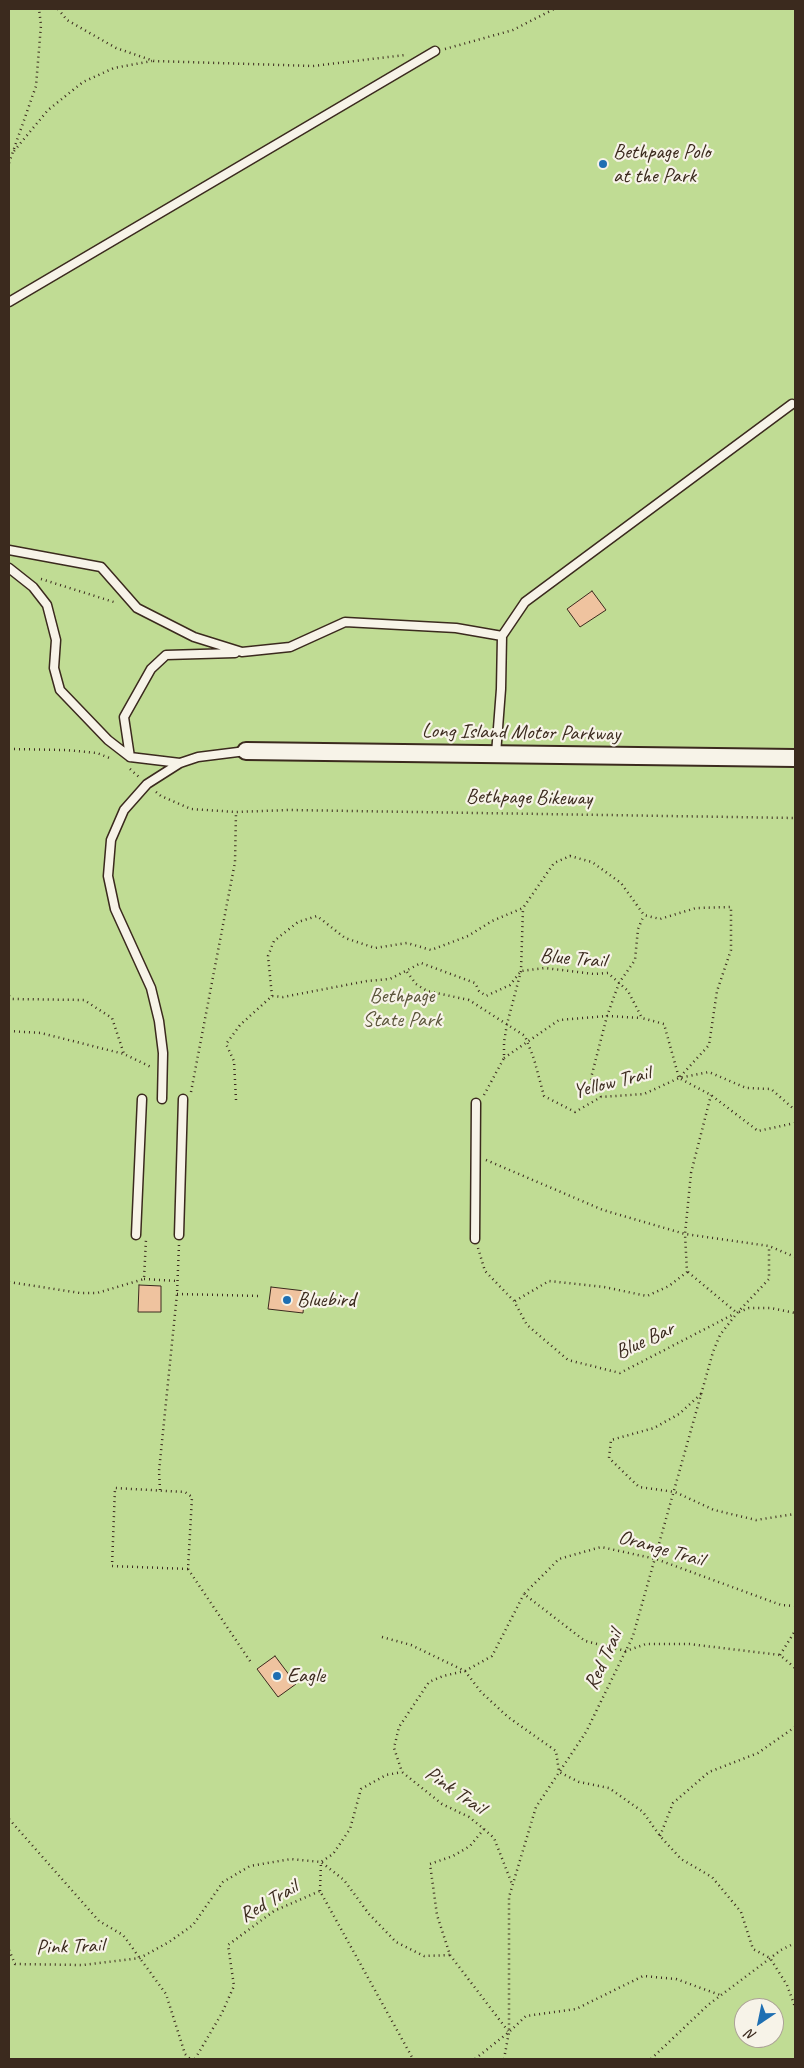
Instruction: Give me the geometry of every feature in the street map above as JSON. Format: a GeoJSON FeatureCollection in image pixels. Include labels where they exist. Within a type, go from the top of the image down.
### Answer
{"type":"FeatureCollection","features":[{"type":"Feature","properties":{"kind":"street","name":"Long Island Motor Parkway"},"geometry":{"type":"LineString","coordinates":[[246,751],[795,758]]}},
{"type":"Feature","properties":{"kind":"lane"},"geometry":{"type":"LineString","coordinates":[[9,302],[435,52]]}},
{"type":"Feature","properties":{"kind":"lane"},"geometry":{"type":"LineString","coordinates":[[496,754],[501,689],[502,636],[525,602],[792,404]]}},
{"type":"Feature","properties":{"kind":"lane"},"geometry":{"type":"LineString","coordinates":[[9,550],[100,567],[137,608],[194,637],[242,652]]}},
{"type":"Feature","properties":{"kind":"lane"},"geometry":{"type":"LineString","coordinates":[[9,568],[33,587],[47,605],[56,640],[54,668],[60,690],[108,740],[130,757],[180,763]]}},
{"type":"Feature","properties":{"kind":"lane"},"geometry":{"type":"LineString","coordinates":[[130,757],[124,717],[152,669],[166,655],[242,652],[290,647],[345,622],[456,628],[502,636]]}},
{"type":"Feature","properties":{"kind":"lane"},"geometry":{"type":"LineString","coordinates":[[162,1099],[163,1053],[152,988],[115,909],[108,876],[111,840],[124,810],[147,784],[180,763],[198,757],[246,751]]}},
{"type":"Feature","properties":{"kind":"lane"},"geometry":{"type":"LineString","coordinates":[[136,1235],[142,1099]]}},
{"type":"Feature","properties":{"kind":"lane"},"geometry":{"type":"LineString","coordinates":[[179,1235],[186,1099]]}},
{"type":"Feature","properties":{"kind":"lane"},"geometry":{"type":"LineString","coordinates":[[475,1239],[479,1101]]}},
{"type":"Feature","properties":{"kind":"path"},"geometry":{"type":"LineString","coordinates":[[9,163],[36,86],[41,25],[39,9]]}},
{"type":"Feature","properties":{"kind":"path"},"geometry":{"type":"LineString","coordinates":[[58,9],[67,20],[116,48],[154,60]]}},
{"type":"Feature","properties":{"kind":"path"},"geometry":{"type":"LineString","coordinates":[[435,52],[513,30],[554,9]]}},
{"type":"Feature","properties":{"kind":"path"},"geometry":{"type":"LineString","coordinates":[[14,151],[48,110],[83,82],[114,68],[154,60],[313,66],[407,55]]}},
{"type":"Feature","properties":{"kind":"path"},"geometry":{"type":"LineString","coordinates":[[38,578],[137,608]]}},
{"type":"Feature","properties":{"kind":"path","name":"Bethpage Bikeway"},"geometry":{"type":"LineString","coordinates":[[262,811],[795,818]]}},
{"type":"Feature","properties":{"kind":"path"},"geometry":{"type":"LineString","coordinates":[[186,1099],[235,862],[236,812]]}},
{"type":"Feature","properties":{"kind":"path"},"geometry":{"type":"LineString","coordinates":[[504,1058],[504,1042],[521,971],[524,908],[554,863],[570,856],[592,862],[621,883],[644,915],[660,918],[696,908],[731,907],[731,950],[718,991],[709,1045],[679,1078]]}},
{"type":"Feature","properties":{"kind":"path"},"geometry":{"type":"LineString","coordinates":[[236,1100],[234,1061],[226,1044],[240,1025],[272,996],[268,956],[274,941],[298,922],[317,916],[344,938],[375,948],[407,943],[431,950],[468,936],[492,921],[524,908]]}},
{"type":"Feature","properties":{"kind":"path"},"geometry":{"type":"LineString","coordinates":[[601,1096],[591,1078],[607,1016],[619,983],[635,960],[638,929],[644,915]]}},
{"type":"Feature","properties":{"kind":"path","name":"Blue Trail"},"geometry":{"type":"LineString","coordinates":[[272,996],[283,997],[367,981],[390,980],[421,963],[475,982],[479,991],[486,996],[510,985],[521,971],[545,968],[580,973],[608,973],[628,991],[642,1018]]}},
{"type":"Feature","properties":{"kind":"path","name":"Yellow Trail"},"geometry":{"type":"LineString","coordinates":[[407,972],[416,984],[427,991],[469,1000],[525,1036],[544,1096],[575,1112],[601,1096],[644,1094],[679,1078]]}},
{"type":"Feature","properties":{"kind":"path"},"geometry":{"type":"LineString","coordinates":[[10,998],[84,1000],[112,1018],[124,1054]]}},
{"type":"Feature","properties":{"kind":"path"},"geometry":{"type":"LineString","coordinates":[[479,1101],[504,1058],[559,1020],[607,1016],[642,1018],[664,1024],[679,1078],[710,1095],[758,1131],[795,1123]]}},
{"type":"Feature","properties":{"kind":"path"},"geometry":{"type":"LineString","coordinates":[[9,1031],[41,1033],[124,1054],[164,1073]]}},
{"type":"Feature","properties":{"kind":"path"},"geometry":{"type":"LineString","coordinates":[[679,1078],[709,1072],[746,1088],[771,1089],[795,1110]]}},
{"type":"Feature","properties":{"kind":"path"},"geometry":{"type":"LineString","coordinates":[[710,1095],[691,1173],[685,1234],[687,1272],[737,1313]]}},
{"type":"Feature","properties":{"kind":"path"},"geometry":{"type":"LineString","coordinates":[[476,1156],[603,1210],[685,1234],[768,1246],[795,1257]]}},
{"type":"Feature","properties":{"kind":"path"},"geometry":{"type":"LineString","coordinates":[[144,1279],[147,1235]]}},
{"type":"Feature","properties":{"kind":"path"},"geometry":{"type":"LineString","coordinates":[[160,1490],[159,1471],[177,1294],[179,1235]]}},
{"type":"Feature","properties":{"kind":"path","name":"Blue Bar"},"geometry":{"type":"LineString","coordinates":[[475,1239],[485,1271],[514,1301],[526,1325],[568,1360],[620,1373],[737,1313]]}},
{"type":"Feature","properties":{"kind":"path"},"geometry":{"type":"LineString","coordinates":[[737,1313],[769,1279],[768,1246]]}},
{"type":"Feature","properties":{"kind":"path"},"geometry":{"type":"LineString","coordinates":[[514,1301],[549,1281],[604,1287],[647,1296],[669,1286],[687,1272]]}},
{"type":"Feature","properties":{"kind":"path"},"geometry":{"type":"LineString","coordinates":[[9,1282],[80,1293],[97,1293],[144,1279],[177,1281]]}},
{"type":"Feature","properties":{"kind":"path"},"geometry":{"type":"LineString","coordinates":[[177,1294],[262,1296]]}},
{"type":"Feature","properties":{"kind":"path"},"geometry":{"type":"LineString","coordinates":[[737,1313],[749,1308],[770,1308],[795,1313]]}},
{"type":"Feature","properties":{"kind":"path","name":"Red Trail"},"geometry":{"type":"LineString","coordinates":[[504,2059],[509,2032],[510,1897],[536,1807],[586,1732],[633,1636],[720,1335],[737,1313]]}},
{"type":"Feature","properties":{"kind":"path"},"geometry":{"type":"LineString","coordinates":[[702,1393],[679,1414],[654,1428],[611,1440],[609,1458],[639,1487],[675,1492],[714,1510],[756,1520],[795,1514]]}},
{"type":"Feature","properties":{"kind":"path"},"geometry":{"type":"LineString","coordinates":[[188,1570],[112,1566],[115,1488],[185,1492],[192,1497],[188,1570],[252,1664]]}},
{"type":"Feature","properties":{"kind":"path","name":"Orange Trail"},"geometry":{"type":"LineString","coordinates":[[465,1671],[492,1656],[524,1594],[559,1559],[601,1547],[656,1559],[781,1605],[795,1606]]}},
{"type":"Feature","properties":{"kind":"path"},"geometry":{"type":"LineString","coordinates":[[524,1594],[585,1641],[626,1650],[646,1644],[689,1644],[780,1655],[795,1668]]}},
{"type":"Feature","properties":{"kind":"path"},"geometry":{"type":"LineString","coordinates":[[780,1655],[795,1630]]}},
{"type":"Feature","properties":{"kind":"path"},"geometry":{"type":"LineString","coordinates":[[382,1637],[411,1645],[465,1671],[481,1692],[508,1717],[556,1751],[559,1772],[579,1782],[609,1788],[643,1812],[660,1836],[681,1859],[712,1877],[741,1912],[752,1949],[770,1958],[787,1985],[795,2007]]}},
{"type":"Feature","properties":{"kind":"path","name":"Pink Trail"},"geometry":{"type":"LineString","coordinates":[[450,1955],[437,1915],[430,1864],[453,1856],[470,1846],[484,1829],[469,1817],[442,1804],[402,1772],[394,1748],[399,1727],[429,1682],[443,1676],[465,1671]]}},
{"type":"Feature","properties":{"kind":"path"},"geometry":{"type":"LineString","coordinates":[[660,1836],[673,1803],[709,1772],[758,1753],[795,1727]]}},
{"type":"Feature","properties":{"kind":"path"},"geometry":{"type":"LineString","coordinates":[[321,1862],[333,1854],[350,1829],[361,1790],[386,1775],[402,1772]]}},
{"type":"Feature","properties":{"kind":"path"},"geometry":{"type":"LineString","coordinates":[[9,1819],[99,1921],[123,1935],[166,1994],[185,2054],[190,2059]]}},
{"type":"Feature","properties":{"kind":"path"},"geometry":{"type":"LineString","coordinates":[[484,1829],[494,1838],[513,1885]]}},
{"type":"Feature","properties":{"kind":"path","name":"Pink Trail"},"geometry":{"type":"LineString","coordinates":[[9,1950],[15,1964],[83,1965],[140,1958],[169,1942],[193,1925],[223,1882],[250,1866],[291,1859],[321,1862]]}},
{"type":"Feature","properties":{"kind":"path"},"geometry":{"type":"LineString","coordinates":[[320,1891],[321,1862]]}},
{"type":"Feature","properties":{"kind":"path"},"geometry":{"type":"LineString","coordinates":[[321,1862],[344,1880],[369,1914],[396,1942],[424,1956],[450,1955],[509,2032]]}},
{"type":"Feature","properties":{"kind":"path","name":"Red Trail"},"geometry":{"type":"LineString","coordinates":[[194,2059],[222,2013],[234,1986],[228,1945],[274,1911],[320,1891],[413,2059]]}},
{"type":"Feature","properties":{"kind":"path"},"geometry":{"type":"LineString","coordinates":[[651,2059],[708,2005],[781,1950],[795,1943]]}},
{"type":"Feature","properties":{"kind":"path"},"geometry":{"type":"LineString","coordinates":[[475,2059],[526,2016],[576,2009],[643,1976],[676,1979],[720,1996]]}},
{"type":"Feature","properties":{"kind":"green space","name":"Bethpage State Park"},"geometry":{"type":"Polygon","coordinates":[[[9,9],[795,9],[795,2059],[9,2059],[9,9]]]}},
{"type":"Feature","properties":{"kind":"building"},"geometry":{"type":"Polygon","coordinates":[[[592,591],[606,610],[580,627],[567,609],[592,591]]]}},
{"type":"Feature","properties":{"kind":"building"},"geometry":{"type":"Polygon","coordinates":[[[139,1285],[161,1286],[161,1312],[138,1312],[139,1285]]]}},
{"type":"Feature","properties":{"kind":"building","name":"Bluebird"},"geometry":{"type":"Polygon","coordinates":[[[271,1287],[305,1291],[303,1313],[268,1309],[271,1287]]]}},
{"type":"Feature","properties":{"kind":"building","name":"Eagle"},"geometry":{"type":"Polygon","coordinates":[[[275,1656],[296,1684],[278,1697],[257,1669],[275,1656]]]}},
{"type":"Feature","properties":{"kind":"place","name":"Bethpage Polo at the Park"},"geometry":{"type":"Point","coordinates":[603,164]}},
{"type":"Feature","properties":{"kind":"place","name":"Bluebird"},"geometry":{"type":"Point","coordinates":[287,1300]}},
{"type":"Feature","properties":{"kind":"place","name":"Eagle"},"geometry":{"type":"Point","coordinates":[277,1676]}}]}
